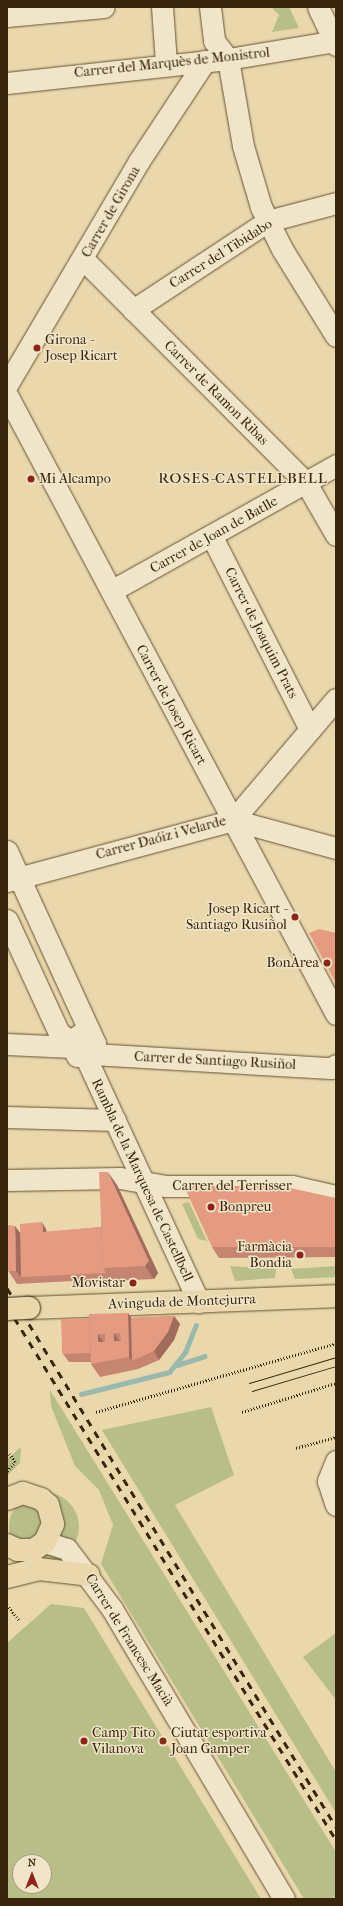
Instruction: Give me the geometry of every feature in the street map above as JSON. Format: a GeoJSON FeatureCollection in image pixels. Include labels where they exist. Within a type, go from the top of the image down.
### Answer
{"type":"FeatureCollection","features":[{"type":"Feature","properties":{"kind":"main road","name":"Avinguda de Montejurra"},"geometry":{"type":"LineString","coordinates":[[7,1309],[336,1296]]}},
{"type":"Feature","properties":{"kind":"main road"},"geometry":{"type":"LineString","coordinates":[[7,1499],[32,1494],[48,1506],[53,1524],[39,1546],[7,1576]]}},
{"type":"Feature","properties":{"kind":"main road"},"geometry":{"type":"LineString","coordinates":[[7,1545],[18,1550],[39,1546]]}},
{"type":"Feature","properties":{"kind":"main road"},"geometry":{"type":"LineString","coordinates":[[7,1576],[39,1569],[89,1575]]}},
{"type":"Feature","properties":{"kind":"street"},"geometry":{"type":"LineString","coordinates":[[7,16],[104,7]]}},
{"type":"Feature","properties":{"kind":"street"},"geometry":{"type":"LineString","coordinates":[[162,7],[166,63]]}},
{"type":"Feature","properties":{"kind":"street"},"geometry":{"type":"LineString","coordinates":[[210,7],[214,41],[228,59],[243,146],[268,221],[336,336]]}},
{"type":"Feature","properties":{"kind":"street"},"geometry":{"type":"LineString","coordinates":[[318,7],[335,42]]}},
{"type":"Feature","properties":{"kind":"street","name":"Carrer del Marquès de Monistrol"},"geometry":{"type":"LineString","coordinates":[[7,83],[166,63],[228,59],[335,42]]}},
{"type":"Feature","properties":{"kind":"street","name":"Carrer de Girona"},"geometry":{"type":"LineString","coordinates":[[7,384],[72,272],[84,260],[140,161],[205,61]]}},
{"type":"Feature","properties":{"kind":"street","name":"Carrer del Tibidabo"},"geometry":{"type":"LineString","coordinates":[[134,310],[268,221],[336,203]]}},
{"type":"Feature","properties":{"kind":"street","name":"Carrer de Ramon Ribas"},"geometry":{"type":"LineString","coordinates":[[84,260],[306,483],[336,534]]}},
{"type":"Feature","properties":{"kind":"street","name":"Carrer de Josep Ricart"},"geometry":{"type":"LineString","coordinates":[[7,395],[336,1014]]}},
{"type":"Feature","properties":{"kind":"street","name":"Carrer de Joan de Batlle"},"geometry":{"type":"LineString","coordinates":[[111,591],[212,537],[336,465]]}},
{"type":"Feature","properties":{"kind":"street","name":"Carrer de Joaquim Prats"},"geometry":{"type":"LineString","coordinates":[[212,537],[310,729]]}},
{"type":"Feature","properties":{"kind":"street","name":"Carrer Daóiz i Velarde"},"geometry":{"type":"LineString","coordinates":[[13,879],[233,820],[336,699]]}},
{"type":"Feature","properties":{"kind":"street"},"geometry":{"type":"LineString","coordinates":[[233,820],[336,848]]}},
{"type":"Feature","properties":{"kind":"street","name":"Rambla de la Marquesa de Castellbell"},"geometry":{"type":"LineString","coordinates":[[7,851],[13,879],[83,1047],[143,1182],[199,1302]]}},
{"type":"Feature","properties":{"kind":"street","name":"Rambla de la Marquesa de Castellbell"},"geometry":{"type":"LineString","coordinates":[[7,920],[59,1033],[83,1047]]}},
{"type":"Feature","properties":{"kind":"street","name":"Carrer de Santiago Rusiñol"},"geometry":{"type":"LineString","coordinates":[[7,1044],[83,1047],[331,1068],[336,1065]]}},
{"type":"Feature","properties":{"kind":"street"},"geometry":{"type":"LineString","coordinates":[[7,1117],[115,1120]]}},
{"type":"Feature","properties":{"kind":"street","name":"Carrer del Terrisser"},"geometry":{"type":"LineString","coordinates":[[7,1180],[120,1178],[166,1186],[282,1186],[336,1196]]}},
{"type":"Feature","properties":{"kind":"street"},"geometry":{"type":"LineString","coordinates":[[336,1461],[328,1481],[336,1505]]}},
{"type":"Feature","properties":{"kind":"street","name":"Carrer de Francesc Macià"},"geometry":{"type":"LineString","coordinates":[[39,1546],[67,1549],[89,1575],[284,1899]]}},
{"type":"Feature","properties":{"kind":"path"},"geometry":{"type":"LineString","coordinates":[[96,1412],[336,1342]]}},
{"type":"Feature","properties":{"kind":"path"},"geometry":{"type":"LineString","coordinates":[[242,1412],[336,1382]]}},
{"type":"Feature","properties":{"kind":"path"},"geometry":{"type":"LineString","coordinates":[[296,1448],[336,1437]]}},
{"type":"Feature","properties":{"kind":"path"},"geometry":{"type":"LineString","coordinates":[[7,1471],[15,1462],[9,1454]]}},
{"type":"Feature","properties":{"kind":"path"},"geometry":{"type":"LineString","coordinates":[[7,1605],[19,1620]]}},
{"type":"Feature","properties":{"kind":"green space"},"geometry":{"type":"Polygon","coordinates":[[[271,7],[289,7],[299,28],[272,32],[279,15],[271,7]]]}},
{"type":"Feature","properties":{"kind":"green space"},"geometry":{"type":"Polygon","coordinates":[[[189,1202],[207,1241],[198,1239],[182,1204],[189,1202]]]}},
{"type":"Feature","properties":{"kind":"green space"},"geometry":{"type":"Polygon","coordinates":[[[230,1266],[276,1269],[275,1278],[235,1281],[230,1266]]]}},
{"type":"Feature","properties":{"kind":"green space"},"geometry":{"type":"Polygon","coordinates":[[[336,1266],[336,1277],[295,1279],[291,1269],[336,1266]]]}},
{"type":"Feature","properties":{"kind":"green space"},"geometry":{"type":"Polygon","coordinates":[[[50,1390],[336,1852],[336,1899],[304,1899],[101,1564],[113,1525],[99,1490],[75,1466],[51,1406],[50,1390]]]}},
{"type":"Feature","properties":{"kind":"green space"},"geometry":{"type":"Polygon","coordinates":[[[211,1407],[234,1475],[175,1505],[336,1772],[336,1813],[102,1430],[211,1407]]]}},
{"type":"Feature","properties":{"kind":"green space"},"geometry":{"type":"Polygon","coordinates":[[[21,1447],[20,1463],[7,1476],[7,1459],[21,1447]]]}},
{"type":"Feature","properties":{"kind":"green space"},"geometry":{"type":"Polygon","coordinates":[[[37,1492],[51,1492],[64,1498],[73,1507],[77,1513],[79,1527],[77,1541],[69,1552],[58,1560],[51,1562],[37,1562],[30,1560],[19,1552],[11,1541],[9,1534],[9,1520],[11,1513],[19,1502],[30,1494],[37,1492]]]}},
{"type":"Feature","properties":{"kind":"green space","name":"Camp Tito Vilanova"},"geometry":{"type":"Polygon","coordinates":[[[51,1604],[84,1608],[261,1899],[7,1899],[7,1643],[51,1604]]]}},
{"type":"Feature","properties":{"kind":"green space"},"geometry":{"type":"Polygon","coordinates":[[[336,1633],[336,1700],[303,1657],[336,1633]]]}},
{"type":"Feature","properties":{"kind":"building"},"geometry":{"type":"Polygon","coordinates":[[[319,929],[336,933],[336,983],[309,933],[319,929]]]}},
{"type":"Feature","properties":{"kind":"building"},"geometry":{"type":"Polygon","coordinates":[[[99,1172],[108,1172],[149,1261],[145,1266],[103,1268],[99,1172]]]}},
{"type":"Feature","properties":{"kind":"building"},"geometry":{"type":"Polygon","coordinates":[[[184,1186],[281,1186],[336,1198],[336,1247],[212,1247],[184,1186]]]}},
{"type":"Feature","properties":{"kind":"building"},"geometry":{"type":"Polygon","coordinates":[[[42,1222],[43,1232],[101,1227],[103,1268],[106,1273],[21,1277],[20,1224],[42,1222]]]}},
{"type":"Feature","properties":{"kind":"building"},"geometry":{"type":"Polygon","coordinates":[[[7,1225],[15,1226],[16,1271],[8,1271],[7,1269],[7,1225]]]}},
{"type":"Feature","properties":{"kind":"building"},"geometry":{"type":"Polygon","coordinates":[[[128,1313],[129,1357],[91,1364],[89,1314],[128,1313]],[[114,1333],[114,1341],[121,1341],[120,1333],[114,1333]],[[98,1334],[98,1342],[105,1342],[105,1334],[98,1334]]]}},
{"type":"Feature","properties":{"kind":"building"},"geometry":{"type":"Polygon","coordinates":[[[174,1316],[168,1332],[154,1351],[132,1361],[131,1318],[174,1316]]]}},
{"type":"Feature","properties":{"kind":"building"},"geometry":{"type":"Polygon","coordinates":[[[89,1318],[90,1353],[62,1354],[61,1319],[89,1318]]]}},
{"type":"Feature","properties":{"kind":"waterway"},"geometry":{"type":"LineString","coordinates":[[81,1394],[169,1372],[185,1352],[196,1325]]}},
{"type":"Feature","properties":{"kind":"waterway"},"geometry":{"type":"LineString","coordinates":[[177,1365],[205,1356]]}},
{"type":"Feature","properties":{"kind":"tram line"},"geometry":{"type":"LineString","coordinates":[[249,1383],[336,1357]]}},
{"type":"Feature","properties":{"kind":"tram line"},"geometry":{"type":"LineString","coordinates":[[252,1391],[336,1366]]}},
{"type":"Feature","properties":{"kind":"railway"},"geometry":{"type":"LineString","coordinates":[[7,1288],[336,1827]]}},
{"type":"Feature","properties":{"kind":"railway"},"geometry":{"type":"LineString","coordinates":[[7,1306],[336,1840]]}},
{"type":"Feature","properties":{"kind":"place","name":"Girona - Josep Ricart"},"geometry":{"type":"Point","coordinates":[37,348]}},
{"type":"Feature","properties":{"kind":"place","name":"Mi Alcampo"},"geometry":{"type":"Point","coordinates":[31,479]}},
{"type":"Feature","properties":{"kind":"place","name":"Josep Ricart - Santiago Rusiñol"},"geometry":{"type":"Point","coordinates":[295,917]}},
{"type":"Feature","properties":{"kind":"place","name":"BonÀrea"},"geometry":{"type":"Point","coordinates":[327,963]}},
{"type":"Feature","properties":{"kind":"place","name":"Bonpreu"},"geometry":{"type":"Point","coordinates":[211,1207]}},
{"type":"Feature","properties":{"kind":"place","name":"Farmàcia Bondia"},"geometry":{"type":"Point","coordinates":[300,1255]}},
{"type":"Feature","properties":{"kind":"place","name":"Movistar"},"geometry":{"type":"Point","coordinates":[133,1283]}},
{"type":"Feature","properties":{"kind":"place","name":"Camp Tito Vilanova"},"geometry":{"type":"Point","coordinates":[84,1741]}},
{"type":"Feature","properties":{"kind":"place","name":"Ciutat esportiva Joan Gamper"},"geometry":{"type":"Point","coordinates":[163,1741]}},
{"type":"Feature","properties":{"kind":"district","name":"ROSES-CASTELLBELL"},"geometry":{"type":"Point","coordinates":[243,479]}}]}
